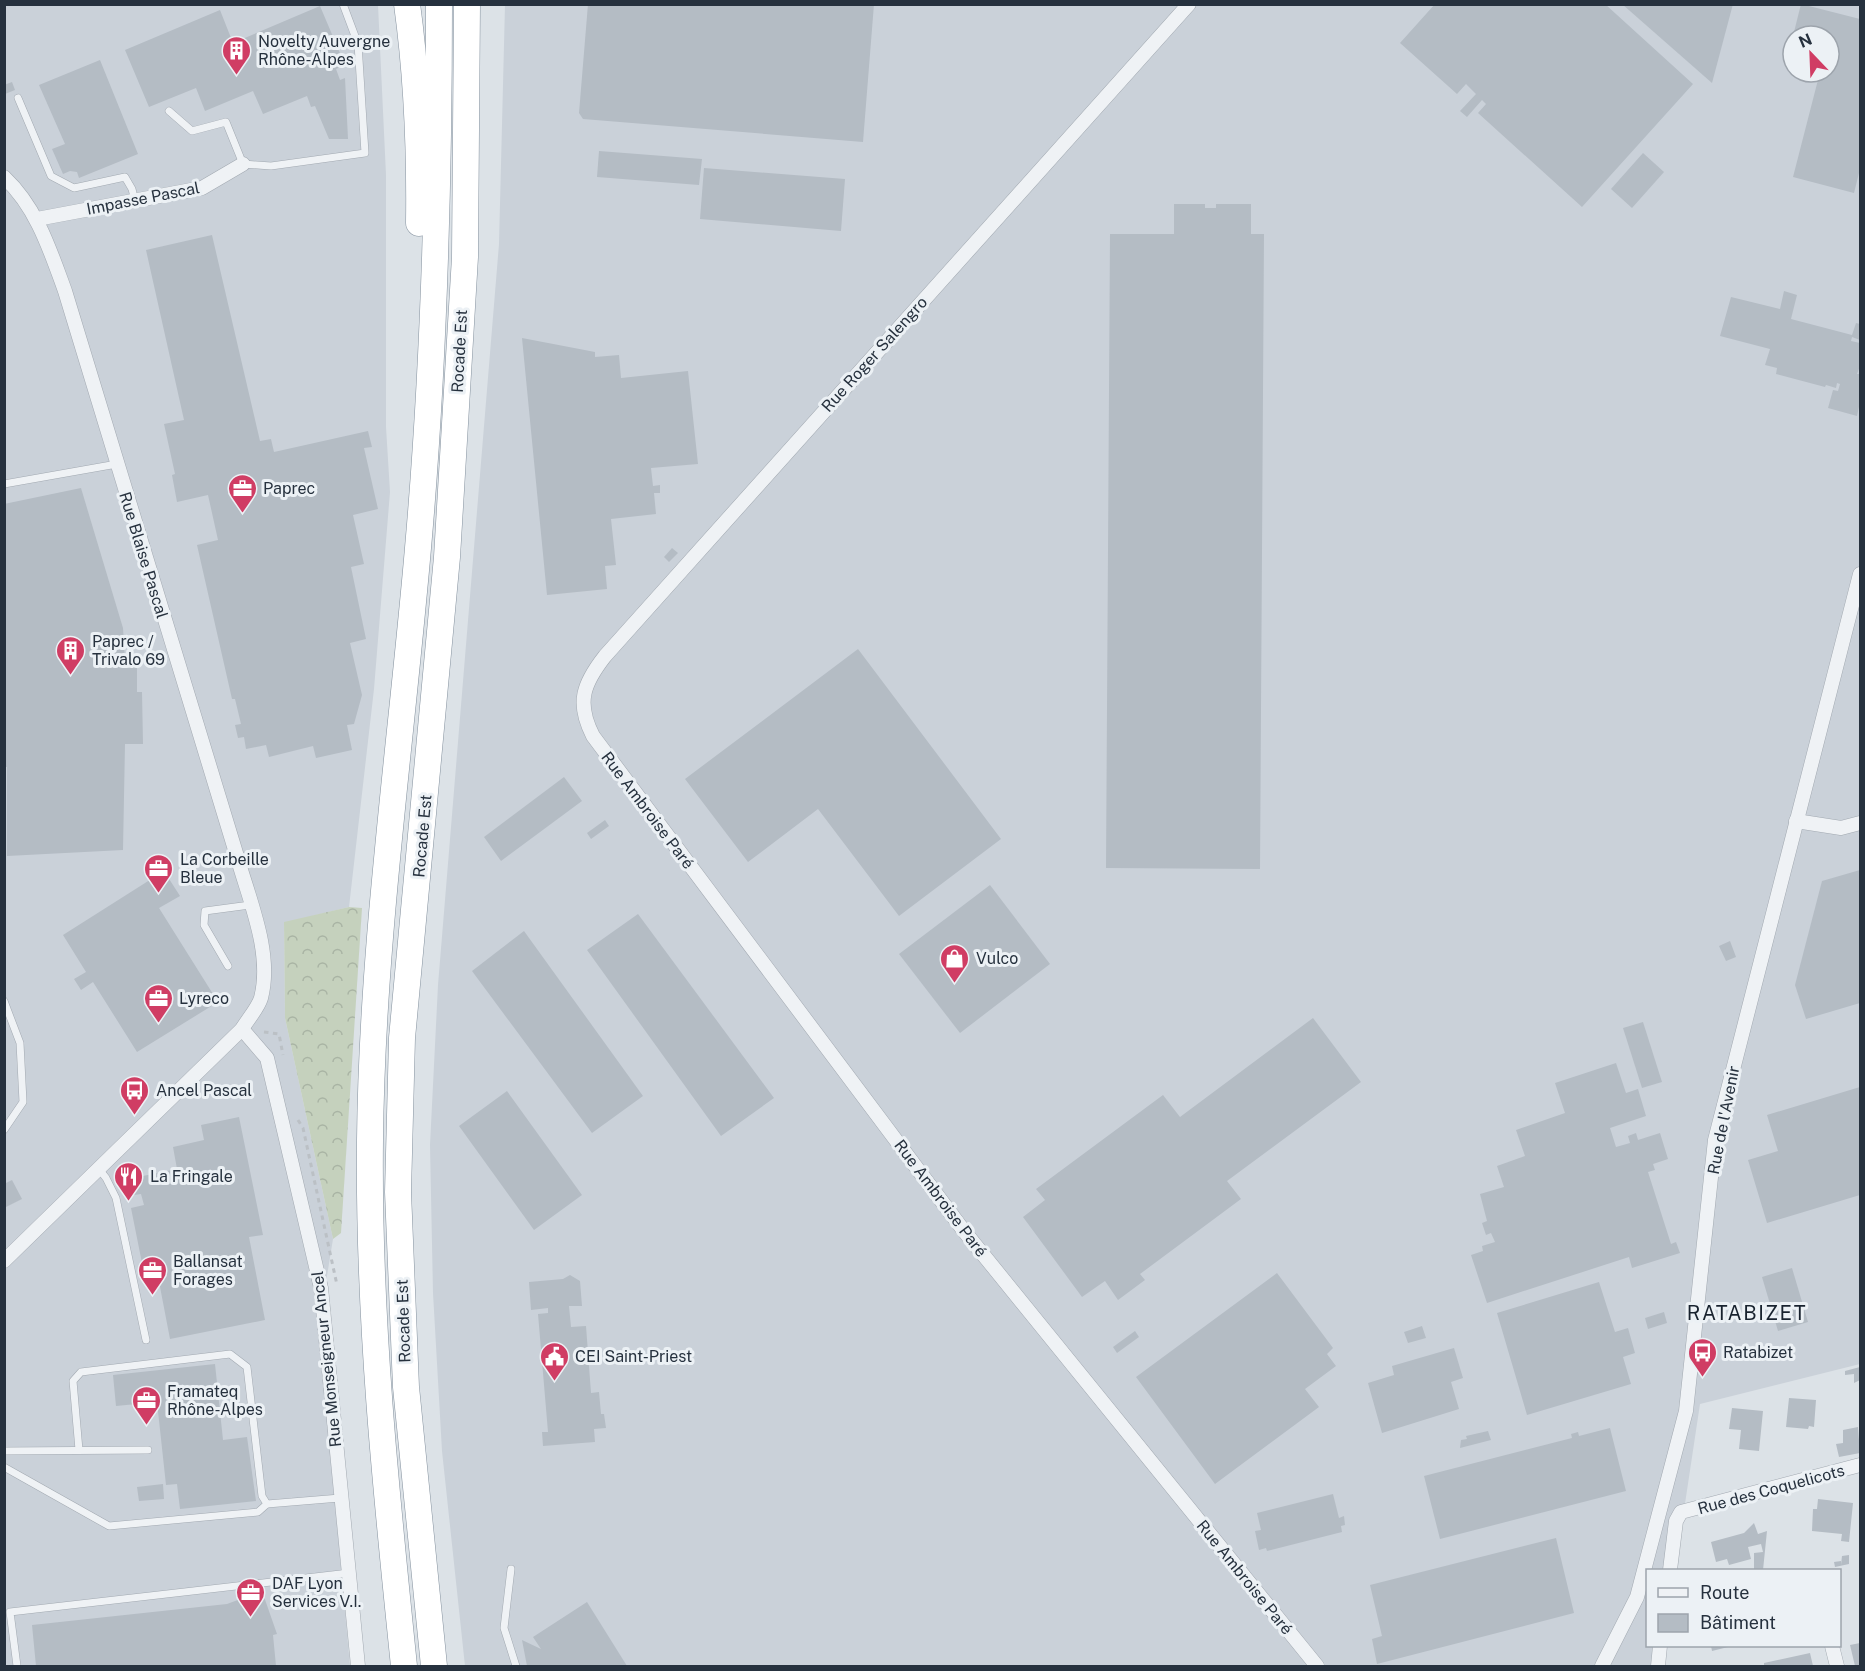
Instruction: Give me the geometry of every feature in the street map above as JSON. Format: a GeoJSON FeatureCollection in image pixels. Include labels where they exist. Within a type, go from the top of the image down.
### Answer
{"type":"FeatureCollection","features":[{"type":"Feature","properties":{"kind":"highway"},"geometry":{"type":"LineString","coordinates":[[407,4],[414,59],[420,155],[417,348],[431,374]]}},
{"type":"Feature","properties":{"kind":"highway","name":"Rocade Est"},"geometry":{"type":"LineString","coordinates":[[404,1666],[379,1405],[371,1275],[370,1139],[375,1006],[419,544],[431,374],[438,163],[439,4]]}},
{"type":"Feature","properties":{"kind":"highway","name":"Rocade Est"},"geometry":{"type":"LineString","coordinates":[[434,1666],[406,1387],[398,1192],[402,1038],[447,557],[465,257],[467,4]]}},
{"type":"Feature","properties":{"kind":"street","name":"Rue Roger Salengro"},"geometry":{"type":"LineString","coordinates":[[582,716],[584,697],[591,673],[605,656],[1189,4]]}},
{"type":"Feature","properties":{"kind":"street","name":"Impasse Pascal"},"geometry":{"type":"LineString","coordinates":[[37,219],[202,188],[243,164]]}},
{"type":"Feature","properties":{"kind":"street","name":"Rue Blaise Pascal"},"geometry":{"type":"LineString","coordinates":[[4,177],[20,191],[37,219],[65,291],[250,905],[260,943],[264,978],[261,1000],[242,1029],[4,1261]]}},
{"type":"Feature","properties":{"kind":"street","name":"Rue de l'Avenir"},"geometry":{"type":"LineString","coordinates":[[1602,1666],[1636,1596],[1686,1411],[1716,1140],[1860,574]]}},
{"type":"Feature","properties":{"kind":"street","name":"Rue Ambroise Paré"},"geometry":{"type":"LineString","coordinates":[[582,716],[592,736],[964,1231],[1317,1666]]}},
{"type":"Feature","properties":{"kind":"street"},"geometry":{"type":"LineString","coordinates":[[1796,821],[1841,828],[1860,823]]}},
{"type":"Feature","properties":{"kind":"street","name":"Rue Monseigneur Ancel"},"geometry":{"type":"LineString","coordinates":[[242,1029],[267,1058],[321,1288],[358,1666]]}},
{"type":"Feature","properties":{"kind":"street","name":"Rue des Coquelicots"},"geometry":{"type":"LineString","coordinates":[[1670,1569],[1676,1521],[1681,1512],[1860,1465]]}},
{"type":"Feature","properties":{"kind":"street"},"geometry":{"type":"LineString","coordinates":[[1658,1666],[1660,1647]]}},
{"type":"Feature","properties":{"kind":"street"},"geometry":{"type":"LineString","coordinates":[[1832,1647],[1837,1666]]}},
{"type":"Feature","properties":{"kind":"lane"},"geometry":{"type":"LineString","coordinates":[[169,111],[192,131],[226,122],[243,164],[272,166],[365,153],[358,44],[343,4]]}},
{"type":"Feature","properties":{"kind":"lane"},"geometry":{"type":"LineString","coordinates":[[18,98],[51,176],[74,189],[125,177],[135,201]]}},
{"type":"Feature","properties":{"kind":"lane"},"geometry":{"type":"LineString","coordinates":[[4,484],[117,464]]}},
{"type":"Feature","properties":{"kind":"lane"},"geometry":{"type":"LineString","coordinates":[[228,966],[204,925],[205,911],[250,905]]}},
{"type":"Feature","properties":{"kind":"lane"},"geometry":{"type":"LineString","coordinates":[[4,1001],[20,1043],[23,1102],[4,1131]]}},
{"type":"Feature","properties":{"kind":"lane"},"geometry":{"type":"LineString","coordinates":[[99,1169],[116,1198],[146,1340]]}},
{"type":"Feature","properties":{"kind":"lane"},"geometry":{"type":"LineString","coordinates":[[79,1450],[73,1381],[81,1372],[230,1354],[248,1367],[262,1496],[267,1504]]}},
{"type":"Feature","properties":{"kind":"lane"},"geometry":{"type":"LineString","coordinates":[[4,1451],[148,1449]]}},
{"type":"Feature","properties":{"kind":"lane"},"geometry":{"type":"LineString","coordinates":[[4,1467],[109,1526],[258,1512],[267,1504],[340,1498]]}},
{"type":"Feature","properties":{"kind":"lane"},"geometry":{"type":"LineString","coordinates":[[511,1569],[504,1628],[516,1666]]}},
{"type":"Feature","properties":{"kind":"lane"},"geometry":{"type":"LineString","coordinates":[[17,1666],[10,1612],[349,1573]]}},
{"type":"Feature","properties":{"kind":"shaded area"},"geometry":{"type":"Polygon","coordinates":[[[5,5],[378,5],[386,175],[386,427],[390,492],[374,689],[349,907],[284,923],[285,1018],[333,1239],[319,1325],[350,1666],[5,1666],[5,5]]]}},
{"type":"Feature","properties":{"kind":"shaded area"},"geometry":{"type":"Polygon","coordinates":[[[505,5],[1860,5],[1860,1364],[1700,1404],[1675,1569],[1646,1569],[1646,1647],[1664,1647],[1661,1666],[465,1666],[442,1451],[433,1293],[430,1145],[438,985],[499,244],[505,5]]]}},
{"type":"Feature","properties":{"kind":"green space"},"geometry":{"type":"Polygon","coordinates":[[[349,907],[362,908],[341,1233],[333,1239],[285,1018],[284,922],[349,907]]]}},
{"type":"Feature","properties":{"kind":"building"},"geometry":{"type":"Polygon","coordinates":[[[588,4],[874,4],[863,142],[583,119],[579,113],[588,4]]]}},
{"type":"Feature","properties":{"kind":"building"},"geometry":{"type":"Polygon","coordinates":[[[1435,4],[1605,4],[1693,84],[1582,207],[1478,113],[1486,104],[1482,100],[1467,117],[1460,111],[1476,94],[1466,84],[1457,94],[1400,43],[1435,4]]]}},
{"type":"Feature","properties":{"kind":"building"},"geometry":{"type":"Polygon","coordinates":[[[1622,4],[1733,4],[1712,83],[1622,4]]]}},
{"type":"Feature","properties":{"kind":"building"},"geometry":{"type":"Polygon","coordinates":[[[1801,4],[1860,19],[1860,169],[1854,193],[1793,177],[1817,84],[1841,84],[1841,24],[1796,24],[1801,4]]]}},
{"type":"Feature","properties":{"kind":"building","name":"Novelty Auvergne Rhône-Alpes"},"geometry":{"type":"Polygon","coordinates":[[[320,6],[345,65],[336,69],[340,80],[345,78],[348,139],[329,139],[315,106],[311,107],[307,96],[263,114],[253,91],[205,111],[196,88],[149,107],[125,50],[220,10],[233,43],[320,6]]]}},
{"type":"Feature","properties":{"kind":"building"},"geometry":{"type":"Polygon","coordinates":[[[100,60],[138,154],[79,178],[77,172],[70,171],[63,174],[52,149],[65,144],[39,85],[100,60]]]}},
{"type":"Feature","properties":{"kind":"building"},"geometry":{"type":"Polygon","coordinates":[[[12,82],[15,90],[5,94],[4,85],[12,82]]]}},
{"type":"Feature","properties":{"kind":"building"},"geometry":{"type":"Polygon","coordinates":[[[599,151],[702,159],[699,185],[597,177],[599,151]]]}},
{"type":"Feature","properties":{"kind":"building"},"geometry":{"type":"Polygon","coordinates":[[[1643,153],[1664,172],[1632,208],[1611,189],[1643,153]]]}},
{"type":"Feature","properties":{"kind":"building"},"geometry":{"type":"Polygon","coordinates":[[[704,168],[845,179],[841,231],[700,219],[704,168]]]}},
{"type":"Feature","properties":{"kind":"building"},"geometry":{"type":"Polygon","coordinates":[[[1174,204],[1205,204],[1205,208],[1216,208],[1216,204],[1251,204],[1251,234],[1264,234],[1260,869],[1106,868],[1110,234],[1174,234],[1174,204]]]}},
{"type":"Feature","properties":{"kind":"building"},"geometry":{"type":"Polygon","coordinates":[[[212,235],[260,441],[271,439],[274,452],[368,431],[372,447],[364,448],[378,509],[353,515],[364,564],[351,567],[366,639],[350,643],[362,695],[354,724],[347,725],[352,750],[316,758],[313,746],[269,757],[266,745],[246,749],[244,737],[238,738],[235,725],[241,724],[235,699],[232,699],[197,545],[218,540],[208,495],[177,502],[172,475],[175,474],[164,424],[184,420],[146,250],[212,235]]]}},
{"type":"Feature","properties":{"kind":"building"},"geometry":{"type":"Polygon","coordinates":[[[1784,291],[1797,295],[1791,319],[1852,335],[1856,323],[1860,324],[1860,340],[1852,337],[1851,341],[1860,343],[1860,366],[1857,374],[1860,374],[1860,402],[1857,416],[1828,408],[1833,390],[1838,391],[1840,384],[1837,383],[1836,388],[1826,385],[1825,387],[1776,374],[1777,368],[1765,365],[1770,349],[1720,336],[1731,297],[1780,309],[1784,291]]]}},
{"type":"Feature","properties":{"kind":"building"},"geometry":{"type":"Polygon","coordinates":[[[522,338],[595,352],[595,357],[619,355],[621,378],[688,371],[698,464],[651,468],[653,486],[660,485],[660,493],[654,493],[656,514],[611,519],[616,565],[605,566],[607,589],[547,595],[522,338]]]}},
{"type":"Feature","properties":{"kind":"building","name":"Paprec / Trivalo 69"},"geometry":{"type":"Polygon","coordinates":[[[81,488],[123,628],[125,661],[137,661],[137,692],[142,692],[143,744],[125,744],[123,850],[7,856],[7,767],[4,767],[4,504],[81,488]]]}},
{"type":"Feature","properties":{"kind":"building"},"geometry":{"type":"Polygon","coordinates":[[[672,548],[678,553],[669,562],[664,557],[672,548]]]}},
{"type":"Feature","properties":{"kind":"building"},"geometry":{"type":"Polygon","coordinates":[[[858,649],[1001,839],[899,916],[818,809],[748,862],[685,779],[858,649]]]}},
{"type":"Feature","properties":{"kind":"building"},"geometry":{"type":"Polygon","coordinates":[[[564,777],[582,801],[501,861],[484,837],[564,777]]]}},
{"type":"Feature","properties":{"kind":"building"},"geometry":{"type":"Polygon","coordinates":[[[605,820],[609,826],[591,839],[587,833],[605,820]]]}},
{"type":"Feature","properties":{"kind":"building"},"geometry":{"type":"Polygon","coordinates":[[[1860,870],[1860,1003],[1806,1019],[1795,985],[1822,881],[1860,870]]]}},
{"type":"Feature","properties":{"kind":"building"},"geometry":{"type":"Polygon","coordinates":[[[164,871],[180,896],[159,908],[218,1002],[137,1052],[93,982],[81,990],[74,979],[86,972],[63,935],[164,871]]]}},
{"type":"Feature","properties":{"kind":"building"},"geometry":{"type":"Polygon","coordinates":[[[990,885],[1050,964],[960,1033],[899,954],[990,885]]]}},
{"type":"Feature","properties":{"kind":"building"},"geometry":{"type":"Polygon","coordinates":[[[638,914],[774,1098],[721,1136],[587,950],[638,914]]]}},
{"type":"Feature","properties":{"kind":"building"},"geometry":{"type":"Polygon","coordinates":[[[524,931],[643,1096],[592,1133],[472,971],[524,931]]]}},
{"type":"Feature","properties":{"kind":"building"},"geometry":{"type":"Polygon","coordinates":[[[1730,941],[1736,957],[1726,961],[1719,946],[1730,941]]]}},
{"type":"Feature","properties":{"kind":"building"},"geometry":{"type":"Polygon","coordinates":[[[1313,1018],[1361,1082],[1227,1181],[1241,1199],[1140,1274],[1145,1280],[1118,1300],[1105,1281],[1082,1297],[1023,1217],[1045,1200],[1036,1189],[1163,1095],[1180,1117],[1313,1018]]]}},
{"type":"Feature","properties":{"kind":"building"},"geometry":{"type":"Polygon","coordinates":[[[1643,1022],[1662,1082],[1642,1088],[1623,1028],[1643,1022]]]}},
{"type":"Feature","properties":{"kind":"building"},"geometry":{"type":"Polygon","coordinates":[[[1616,1063],[1626,1093],[1638,1089],[1646,1116],[1610,1128],[1616,1147],[1630,1143],[1628,1136],[1636,1133],[1638,1140],[1660,1133],[1668,1159],[1653,1164],[1655,1170],[1648,1172],[1671,1244],[1676,1242],[1680,1253],[1632,1268],[1629,1257],[1487,1303],[1471,1255],[1483,1251],[1482,1246],[1495,1242],[1491,1233],[1486,1235],[1482,1223],[1487,1221],[1480,1194],[1504,1187],[1497,1166],[1525,1156],[1516,1130],[1565,1113],[1555,1083],[1616,1063]]]}},
{"type":"Feature","properties":{"kind":"building"},"geometry":{"type":"Polygon","coordinates":[[[1860,1087],[1860,1195],[1767,1223],[1748,1160],[1778,1151],[1767,1115],[1860,1087]]]}},
{"type":"Feature","properties":{"kind":"building"},"geometry":{"type":"Polygon","coordinates":[[[507,1091],[582,1195],[534,1230],[459,1126],[507,1091]]]}},
{"type":"Feature","properties":{"kind":"building"},"geometry":{"type":"Polygon","coordinates":[[[239,1117],[263,1235],[249,1237],[265,1320],[170,1339],[156,1266],[143,1268],[131,1208],[144,1205],[141,1194],[134,1195],[132,1184],[139,1183],[138,1177],[177,1169],[173,1147],[204,1140],[201,1125],[239,1117]]]}},
{"type":"Feature","properties":{"kind":"building"},"geometry":{"type":"Polygon","coordinates":[[[12,1180],[22,1199],[4,1208],[4,1184],[12,1180]]]}},
{"type":"Feature","properties":{"kind":"building"},"geometry":{"type":"Polygon","coordinates":[[[1792,1268],[1808,1322],[1778,1331],[1762,1277],[1792,1268]]]}},
{"type":"Feature","properties":{"kind":"building"},"geometry":{"type":"Polygon","coordinates":[[[1277,1273],[1333,1348],[1327,1354],[1336,1366],[1305,1389],[1319,1407],[1215,1484],[1136,1377],[1277,1273]]]}},
{"type":"Feature","properties":{"kind":"building"},"geometry":{"type":"Polygon","coordinates":[[[570,1275],[580,1281],[582,1306],[569,1306],[571,1327],[586,1326],[591,1393],[599,1392],[601,1414],[604,1414],[606,1428],[594,1429],[595,1442],[543,1446],[542,1432],[548,1432],[538,1314],[548,1313],[548,1308],[531,1310],[529,1282],[563,1279],[570,1275]]]}},
{"type":"Feature","properties":{"kind":"building"},"geometry":{"type":"Polygon","coordinates":[[[1599,1282],[1615,1332],[1628,1328],[1635,1353],[1623,1357],[1631,1384],[1527,1415],[1497,1313],[1599,1282]]]}},
{"type":"Feature","properties":{"kind":"building"},"geometry":{"type":"Polygon","coordinates":[[[1664,1312],[1667,1323],[1648,1329],[1645,1318],[1664,1312]]]}},
{"type":"Feature","properties":{"kind":"building"},"geometry":{"type":"Polygon","coordinates":[[[1422,1326],[1426,1338],[1408,1343],[1404,1332],[1422,1326]]]}},
{"type":"Feature","properties":{"kind":"building"},"geometry":{"type":"Polygon","coordinates":[[[1135,1331],[1139,1337],[1117,1353],[1113,1347],[1135,1331]]]}},
{"type":"Feature","properties":{"kind":"building"},"geometry":{"type":"Polygon","coordinates":[[[1454,1348],[1463,1378],[1451,1382],[1459,1409],[1382,1433],[1368,1383],[1394,1375],[1392,1366],[1454,1348]]]}},
{"type":"Feature","properties":{"kind":"building"},"geometry":{"type":"Polygon","coordinates":[[[215,1364],[223,1440],[247,1437],[256,1501],[180,1509],[177,1484],[166,1485],[157,1402],[116,1406],[113,1375],[215,1364]]]}},
{"type":"Feature","properties":{"kind":"building"},"geometry":{"type":"Polygon","coordinates":[[[1860,1367],[1860,1380],[1854,1383],[1854,1374],[1845,1375],[1845,1371],[1860,1367]]]}},
{"type":"Feature","properties":{"kind":"building"},"geometry":{"type":"Polygon","coordinates":[[[1789,1398],[1816,1400],[1814,1427],[1809,1426],[1808,1429],[1786,1427],[1789,1398]]]}},
{"type":"Feature","properties":{"kind":"building"},"geometry":{"type":"Polygon","coordinates":[[[1732,1408],[1763,1411],[1759,1451],[1739,1449],[1741,1430],[1729,1429],[1732,1408]]]}},
{"type":"Feature","properties":{"kind":"building"},"geometry":{"type":"Polygon","coordinates":[[[1858,1427],[1860,1453],[1839,1457],[1836,1444],[1843,1443],[1843,1430],[1858,1427]]]}},
{"type":"Feature","properties":{"kind":"building"},"geometry":{"type":"Polygon","coordinates":[[[1610,1428],[1626,1491],[1440,1539],[1424,1476],[1572,1438],[1571,1434],[1578,1432],[1579,1436],[1610,1428]]]}},
{"type":"Feature","properties":{"kind":"building"},"geometry":{"type":"Polygon","coordinates":[[[1488,1431],[1491,1440],[1460,1448],[1461,1440],[1467,1439],[1466,1436],[1488,1431]]]}},
{"type":"Feature","properties":{"kind":"building"},"geometry":{"type":"Polygon","coordinates":[[[163,1484],[164,1499],[139,1501],[137,1487],[163,1484]]]}},
{"type":"Feature","properties":{"kind":"building"},"geometry":{"type":"Polygon","coordinates":[[[1333,1494],[1339,1518],[1344,1516],[1345,1525],[1341,1526],[1342,1532],[1267,1551],[1266,1548],[1259,1550],[1255,1531],[1261,1530],[1257,1513],[1333,1494]]]}},
{"type":"Feature","properties":{"kind":"building"},"geometry":{"type":"Polygon","coordinates":[[[1818,1499],[1853,1503],[1849,1542],[1841,1541],[1842,1534],[1812,1531],[1813,1509],[1817,1509],[1818,1499]]]}},
{"type":"Feature","properties":{"kind":"building"},"geometry":{"type":"Polygon","coordinates":[[[1754,1523],[1758,1534],[1767,1531],[1763,1569],[1754,1569],[1754,1553],[1763,1552],[1761,1544],[1748,1547],[1751,1559],[1729,1565],[1727,1559],[1716,1562],[1711,1542],[1744,1533],[1754,1523]]]}},
{"type":"Feature","properties":{"kind":"building"},"geometry":{"type":"Polygon","coordinates":[[[1556,1538],[1574,1613],[1377,1664],[1372,1639],[1382,1636],[1370,1585],[1556,1538]]]}},
{"type":"Feature","properties":{"kind":"building"},"geometry":{"type":"Polygon","coordinates":[[[1849,1555],[1849,1564],[1835,1567],[1834,1562],[1841,1561],[1841,1565],[1842,1556],[1849,1555]]]}},
{"type":"Feature","properties":{"kind":"building"},"geometry":{"type":"Polygon","coordinates":[[[262,1591],[277,1634],[273,1635],[276,1666],[36,1666],[32,1625],[227,1604],[262,1591]]]}},
{"type":"Feature","properties":{"kind":"building"},"geometry":{"type":"Polygon","coordinates":[[[587,1602],[627,1666],[527,1666],[522,1640],[541,1649],[533,1637],[587,1602]]]}},
{"type":"Feature","properties":{"kind":"building"},"geometry":{"type":"Polygon","coordinates":[[[1860,1643],[1860,1666],[1855,1666],[1850,1645],[1860,1643]]]}},
{"type":"Feature","properties":{"kind":"building"},"geometry":{"type":"Polygon","coordinates":[[[1711,1647],[1728,1647],[1712,1651],[1711,1647]]]}},
{"type":"Feature","properties":{"kind":"building"},"geometry":{"type":"Polygon","coordinates":[[[1810,1653],[1813,1666],[1764,1666],[1764,1663],[1810,1653]]]}},
{"type":"Feature","properties":{"kind":"place","name":"Novelty Auvergne Rhône-Alpes"},"geometry":{"type":"Point","coordinates":[237,76]}},
{"type":"Feature","properties":{"kind":"place","name":"Paprec"},"geometry":{"type":"Point","coordinates":[242,514]}},
{"type":"Feature","properties":{"kind":"place","name":"Paprec / Trivalo 69"},"geometry":{"type":"Point","coordinates":[71,676]}},
{"type":"Feature","properties":{"kind":"place","name":"La Corbeille Bleue"},"geometry":{"type":"Point","coordinates":[159,894]}},
{"type":"Feature","properties":{"kind":"place","name":"Vulco"},"geometry":{"type":"Point","coordinates":[955,984]}},
{"type":"Feature","properties":{"kind":"place","name":"Lyreco"},"geometry":{"type":"Point","coordinates":[158,1024]}},
{"type":"Feature","properties":{"kind":"place","name":"Ancel Pascal"},"geometry":{"type":"Point","coordinates":[135,1116]}},
{"type":"Feature","properties":{"kind":"place","name":"La Fringale"},"geometry":{"type":"Point","coordinates":[129,1202]}},
{"type":"Feature","properties":{"kind":"place","name":"Ballansat Forages"},"geometry":{"type":"Point","coordinates":[152,1296]}},
{"type":"Feature","properties":{"kind":"place","name":"Ratabizet"},"geometry":{"type":"Point","coordinates":[1702,1378]}},
{"type":"Feature","properties":{"kind":"place","name":"CEI Saint-Priest"},"geometry":{"type":"Point","coordinates":[554,1382]}},
{"type":"Feature","properties":{"kind":"place","name":"Framateq Rhône-Alpes"},"geometry":{"type":"Point","coordinates":[146,1426]}},
{"type":"Feature","properties":{"kind":"place","name":"DAF Lyon Services V.I."},"geometry":{"type":"Point","coordinates":[251,1618]}},
{"type":"Feature","properties":{"kind":"district","name":"RATABIZET"},"geometry":{"type":"Point","coordinates":[1747,1313]}}]}
